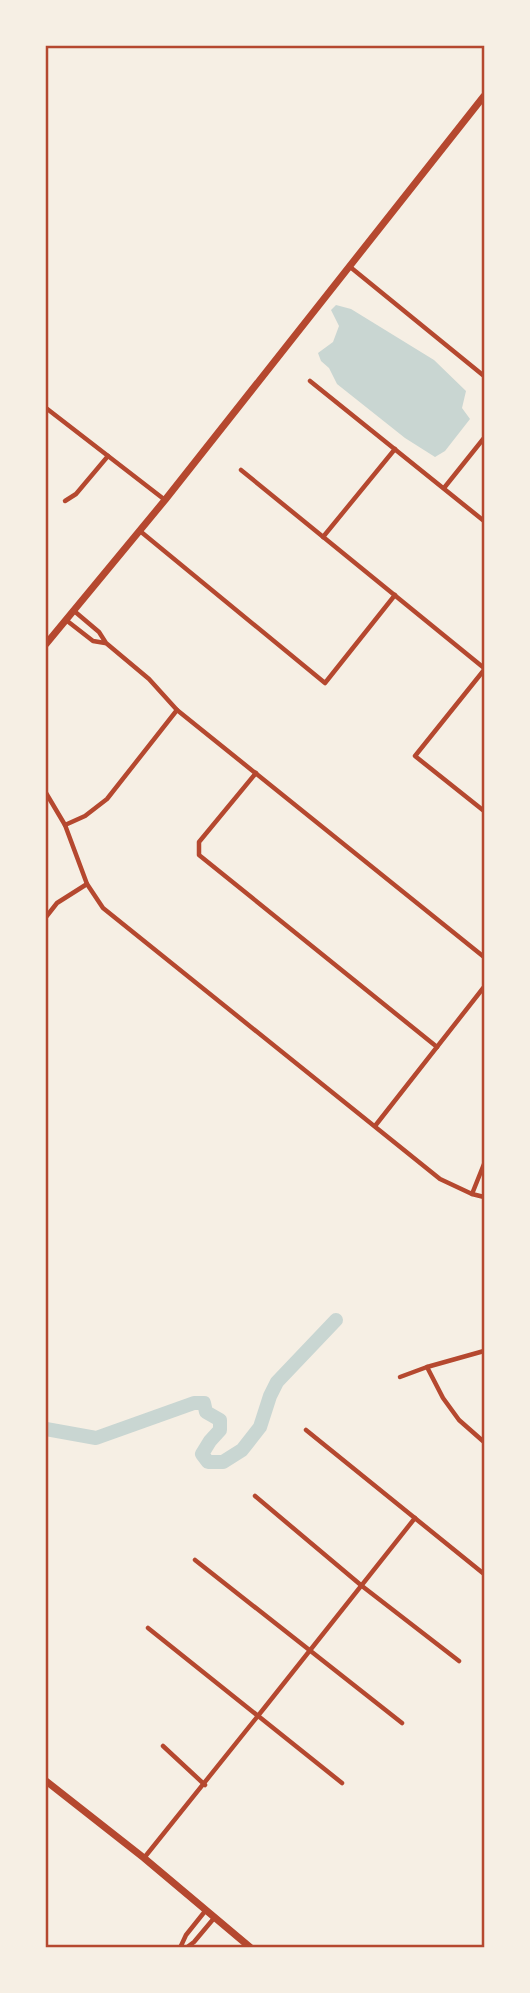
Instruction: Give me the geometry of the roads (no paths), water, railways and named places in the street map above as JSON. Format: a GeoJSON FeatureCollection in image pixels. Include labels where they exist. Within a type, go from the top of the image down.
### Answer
{"type":"FeatureCollection","features":[{"type":"Feature","properties":{"kind":"main road"},"geometry":{"type":"LineString","coordinates":[[46,644],[165,500],[485,96]]}},
{"type":"Feature","properties":{"kind":"main road"},"geometry":{"type":"LineString","coordinates":[[46,1781],[144,1858],[251,1948]]}},
{"type":"Feature","properties":{"kind":"street"},"geometry":{"type":"LineString","coordinates":[[349,266],[485,376]]}},
{"type":"Feature","properties":{"kind":"street"},"geometry":{"type":"LineString","coordinates":[[310,381],[485,521]]}},
{"type":"Feature","properties":{"kind":"street"},"geometry":{"type":"LineString","coordinates":[[46,408],[165,500]]}},
{"type":"Feature","properties":{"kind":"street"},"geometry":{"type":"LineString","coordinates":[[444,488],[485,438]]}},
{"type":"Feature","properties":{"kind":"street"},"geometry":{"type":"LineString","coordinates":[[323,537],[395,449]]}},
{"type":"Feature","properties":{"kind":"street"},"geometry":{"type":"LineString","coordinates":[[65,501],[76,494],[107,456]]}},
{"type":"Feature","properties":{"kind":"street"},"geometry":{"type":"LineString","coordinates":[[241,470],[485,669],[415,755],[485,811]]}},
{"type":"Feature","properties":{"kind":"street"},"geometry":{"type":"LineString","coordinates":[[140,531],[325,683],[395,595]]}},
{"type":"Feature","properties":{"kind":"street"},"geometry":{"type":"LineString","coordinates":[[73,610],[99,632],[106,643],[149,679],[177,710],[485,957]]}},
{"type":"Feature","properties":{"kind":"street"},"geometry":{"type":"LineString","coordinates":[[66,620],[93,641],[106,643]]}},
{"type":"Feature","properties":{"kind":"street"},"geometry":{"type":"LineString","coordinates":[[65,825],[85,816],[107,799],[177,710]]}},
{"type":"Feature","properties":{"kind":"street"},"geometry":{"type":"LineString","coordinates":[[256,773],[199,842],[199,855],[437,1047]]}},
{"type":"Feature","properties":{"kind":"street"},"geometry":{"type":"LineString","coordinates":[[46,793],[65,825],[87,884],[103,908],[440,1179],[485,1197]]}},
{"type":"Feature","properties":{"kind":"street"},"geometry":{"type":"LineString","coordinates":[[46,918],[57,903],[87,884]]}},
{"type":"Feature","properties":{"kind":"street"},"geometry":{"type":"LineString","coordinates":[[375,1126],[485,986]]}},
{"type":"Feature","properties":{"kind":"street"},"geometry":{"type":"LineString","coordinates":[[472,1194],[485,1164]]}},
{"type":"Feature","properties":{"kind":"street"},"geometry":{"type":"LineString","coordinates":[[400,1377],[485,1351]]}},
{"type":"Feature","properties":{"kind":"street"},"geometry":{"type":"LineString","coordinates":[[427,1367],[443,1398],[459,1420],[485,1442]]}},
{"type":"Feature","properties":{"kind":"street"},"geometry":{"type":"LineString","coordinates":[[306,1430],[485,1574]]}},
{"type":"Feature","properties":{"kind":"street"},"geometry":{"type":"LineString","coordinates":[[255,1496],[362,1586],[459,1661]]}},
{"type":"Feature","properties":{"kind":"street"},"geometry":{"type":"LineString","coordinates":[[144,1858],[205,1785],[415,1518]]}},
{"type":"Feature","properties":{"kind":"street"},"geometry":{"type":"LineString","coordinates":[[195,1560],[402,1724]]}},
{"type":"Feature","properties":{"kind":"street"},"geometry":{"type":"LineString","coordinates":[[148,1628],[342,1783]]}},
{"type":"Feature","properties":{"kind":"street"},"geometry":{"type":"LineString","coordinates":[[163,1746],[205,1785]]}},
{"type":"Feature","properties":{"kind":"street"},"geometry":{"type":"LineString","coordinates":[[180,1948],[186,1935],[206,1910]]}},
{"type":"Feature","properties":{"kind":"street"},"geometry":{"type":"LineString","coordinates":[[186,1948],[215,1917]]}},
{"type":"Feature","properties":{"kind":"waterway"},"geometry":{"type":"LineString","coordinates":[[46,1429],[96,1438],[194,1403],[204,1403],[206,1412],[220,1420],[220,1430],[202,1454],[208,1462],[223,1462],[242,1450],[260,1427],[277,1382],[336,1320]]}}]}
